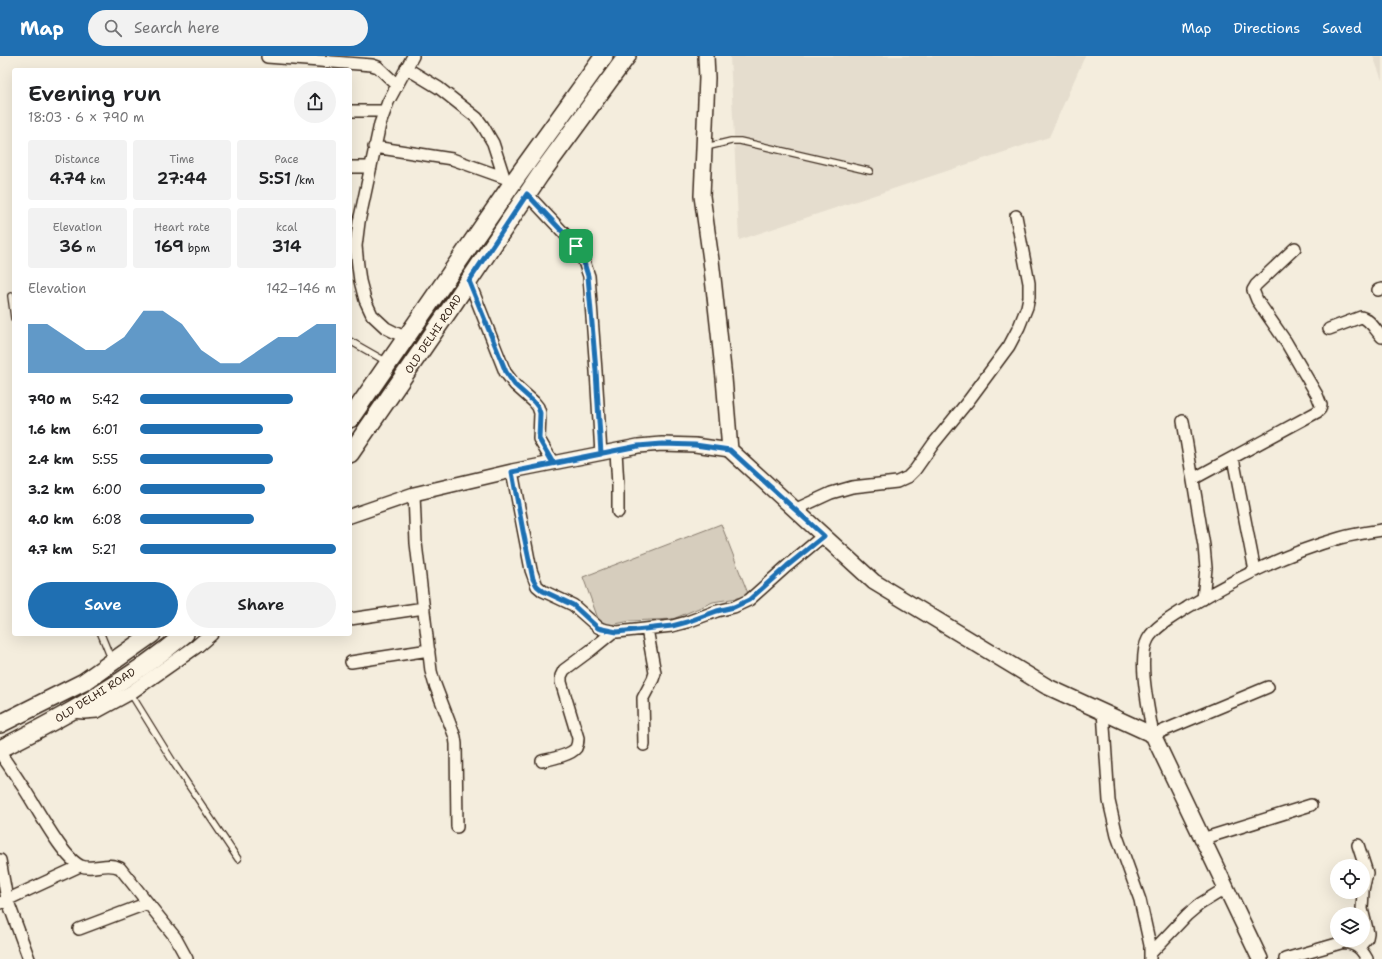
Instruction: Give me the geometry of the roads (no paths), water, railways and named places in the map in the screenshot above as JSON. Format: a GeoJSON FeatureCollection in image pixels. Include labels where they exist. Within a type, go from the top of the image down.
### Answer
{"type":"FeatureCollection","features":[{"type":"Feature","properties":{"kind":"main road","name":"OLD DELHI ROAD"},"geometry":{"type":"LineString","coordinates":[[352,416],[406,338],[509,179],[604,56]]}},
{"type":"Feature","properties":{"kind":"main road","name":"OLD DELHI ROAD"},"geometry":{"type":"LineString","coordinates":[[352,451],[527,194],[627,56]]}},
{"type":"Feature","properties":{"kind":"main road"},"geometry":{"type":"LineString","coordinates":[[706,56],[702,196],[711,260],[730,450],[874,582],[1046,686],[1153,735],[1260,959]]}},
{"type":"Feature","properties":{"kind":"main road","name":"OLD DELHI ROAD"},"geometry":{"type":"LineString","coordinates":[[0,724],[84,682],[149,636]]}},
{"type":"Feature","properties":{"kind":"main road","name":"OLD DELHI ROAD"},"geometry":{"type":"LineString","coordinates":[[0,749],[71,712],[164,651],[182,636]]}},
{"type":"Feature","properties":{"kind":"street"},"geometry":{"type":"LineString","coordinates":[[406,338],[386,328],[372,315],[365,300],[360,281],[356,246],[358,222],[371,167],[374,147],[385,111],[413,56]]}},
{"type":"Feature","properties":{"kind":"street"},"geometry":{"type":"LineString","coordinates":[[267,57],[372,65],[378,67],[397,85]]}},
{"type":"Feature","properties":{"kind":"street"},"geometry":{"type":"LineString","coordinates":[[406,68],[439,88],[477,118],[484,126],[493,143],[509,179]]}},
{"type":"Feature","properties":{"kind":"street"},"geometry":{"type":"LineString","coordinates":[[352,111],[385,111]]}},
{"type":"Feature","properties":{"kind":"street"},"geometry":{"type":"LineString","coordinates":[[374,147],[452,159],[509,179]]}},
{"type":"Feature","properties":{"kind":"street"},"geometry":{"type":"LineString","coordinates":[[352,167],[371,167]]}},
{"type":"Feature","properties":{"kind":"street"},"geometry":{"type":"LineString","coordinates":[[527,194],[576,246],[586,266],[596,363],[601,454]]}},
{"type":"Feature","properties":{"kind":"street"},"geometry":{"type":"LineString","coordinates":[[794,510],[843,489],[903,480],[915,470],[934,443],[969,400],[1009,346],[1027,307],[1029,284],[1016,216]]}},
{"type":"Feature","properties":{"kind":"street"},"geometry":{"type":"LineString","coordinates":[[1193,479],[1320,409],[1321,405],[1317,395],[1286,342],[1256,300],[1253,290],[1256,285],[1295,248]]}},
{"type":"Feature","properties":{"kind":"street"},"geometry":{"type":"LineString","coordinates":[[469,281],[506,372],[515,385],[538,407],[540,413],[539,439],[553,463]]}},
{"type":"Feature","properties":{"kind":"street"},"geometry":{"type":"LineString","coordinates":[[1329,329],[1361,317],[1368,319],[1373,328],[1382,337]]}},
{"type":"Feature","properties":{"kind":"street"},"geometry":{"type":"LineString","coordinates":[[1183,421],[1206,558],[1203,599]]}},
{"type":"Feature","properties":{"kind":"street"},"geometry":{"type":"LineString","coordinates":[[352,515],[414,494],[553,463],[616,451],[662,444],[695,445],[730,450]]}},
{"type":"Feature","properties":{"kind":"street"},"geometry":{"type":"LineString","coordinates":[[616,451],[618,512]]}},
{"type":"Feature","properties":{"kind":"street"},"geometry":{"type":"LineString","coordinates":[[1233,458],[1255,570]]}},
{"type":"Feature","properties":{"kind":"street"},"geometry":{"type":"LineString","coordinates":[[512,472],[531,570],[533,579],[537,586],[543,591],[573,605],[598,628],[613,632],[672,626],[749,600],[824,536]]}},
{"type":"Feature","properties":{"kind":"street"},"geometry":{"type":"LineString","coordinates":[[414,494],[416,543],[434,682],[456,744],[457,827]]}},
{"type":"Feature","properties":{"kind":"street"},"geometry":{"type":"LineString","coordinates":[[1268,687],[1153,735],[1143,661],[1148,639],[1155,630],[1175,615],[1255,570],[1305,549],[1342,537],[1382,530]]}},
{"type":"Feature","properties":{"kind":"street"},"geometry":{"type":"LineString","coordinates":[[352,619],[424,608]]}},
{"type":"Feature","properties":{"kind":"street"},"geometry":{"type":"LineString","coordinates":[[644,745],[643,698],[653,679],[654,673],[647,629]]}},
{"type":"Feature","properties":{"kind":"street"},"geometry":{"type":"LineString","coordinates":[[542,762],[571,753],[576,749],[578,744],[578,738],[561,682],[561,676],[564,670],[613,632]]}},
{"type":"Feature","properties":{"kind":"street"},"geometry":{"type":"LineString","coordinates":[[71,712],[97,711],[130,693],[192,650],[209,636]]}},
{"type":"Feature","properties":{"kind":"street"},"geometry":{"type":"LineString","coordinates":[[351,662],[429,650]]}},
{"type":"Feature","properties":{"kind":"street"},"geometry":{"type":"LineString","coordinates":[[1103,711],[1109,800],[1117,836],[1140,900],[1150,945],[1150,956]]}},
{"type":"Feature","properties":{"kind":"street"},"geometry":{"type":"LineString","coordinates":[[0,753],[22,784],[62,848],[80,866],[87,868],[108,865],[120,868],[175,937],[187,959]]}},
{"type":"Feature","properties":{"kind":"street"},"geometry":{"type":"LineString","coordinates":[[1202,839],[1311,805]]}},
{"type":"Feature","properties":{"kind":"street"},"geometry":{"type":"LineString","coordinates":[[1358,845],[1362,859]]}},
{"type":"Feature","properties":{"kind":"street"},"geometry":{"type":"LineString","coordinates":[[0,860],[4,901],[29,959]]}},
{"type":"Feature","properties":{"kind":"street"},"geometry":{"type":"LineString","coordinates":[[4,901],[80,866]]}},
{"type":"Feature","properties":{"kind":"street"},"geometry":{"type":"LineString","coordinates":[[1150,956],[1187,915],[1200,904],[1226,888]]}},
{"type":"Feature","properties":{"kind":"street"},"geometry":{"type":"LineString","coordinates":[[79,929],[148,903]]}},
{"type":"Feature","properties":{"kind":"street"},"geometry":{"type":"LineString","coordinates":[[1285,959],[1330,946]]}},
{"type":"Feature","properties":{"kind":"street"},"geometry":{"type":"LineString","coordinates":[[1359,947],[1367,959]]}},
{"type":"Feature","properties":{"kind":"lane"},"geometry":{"type":"LineString","coordinates":[[704,148],[731,141],[740,141],[870,171]]}},
{"type":"Feature","properties":{"kind":"lane"},"geometry":{"type":"LineString","coordinates":[[11,296],[12,303]]}},
{"type":"Feature","properties":{"kind":"lane"},"geometry":{"type":"LineString","coordinates":[[352,342],[389,363]]}},
{"type":"Feature","properties":{"kind":"lane"},"geometry":{"type":"LineString","coordinates":[[102,636],[113,663]]}},
{"type":"Feature","properties":{"kind":"lane"},"geometry":{"type":"LineString","coordinates":[[130,693],[175,765],[238,859]]}}]}
